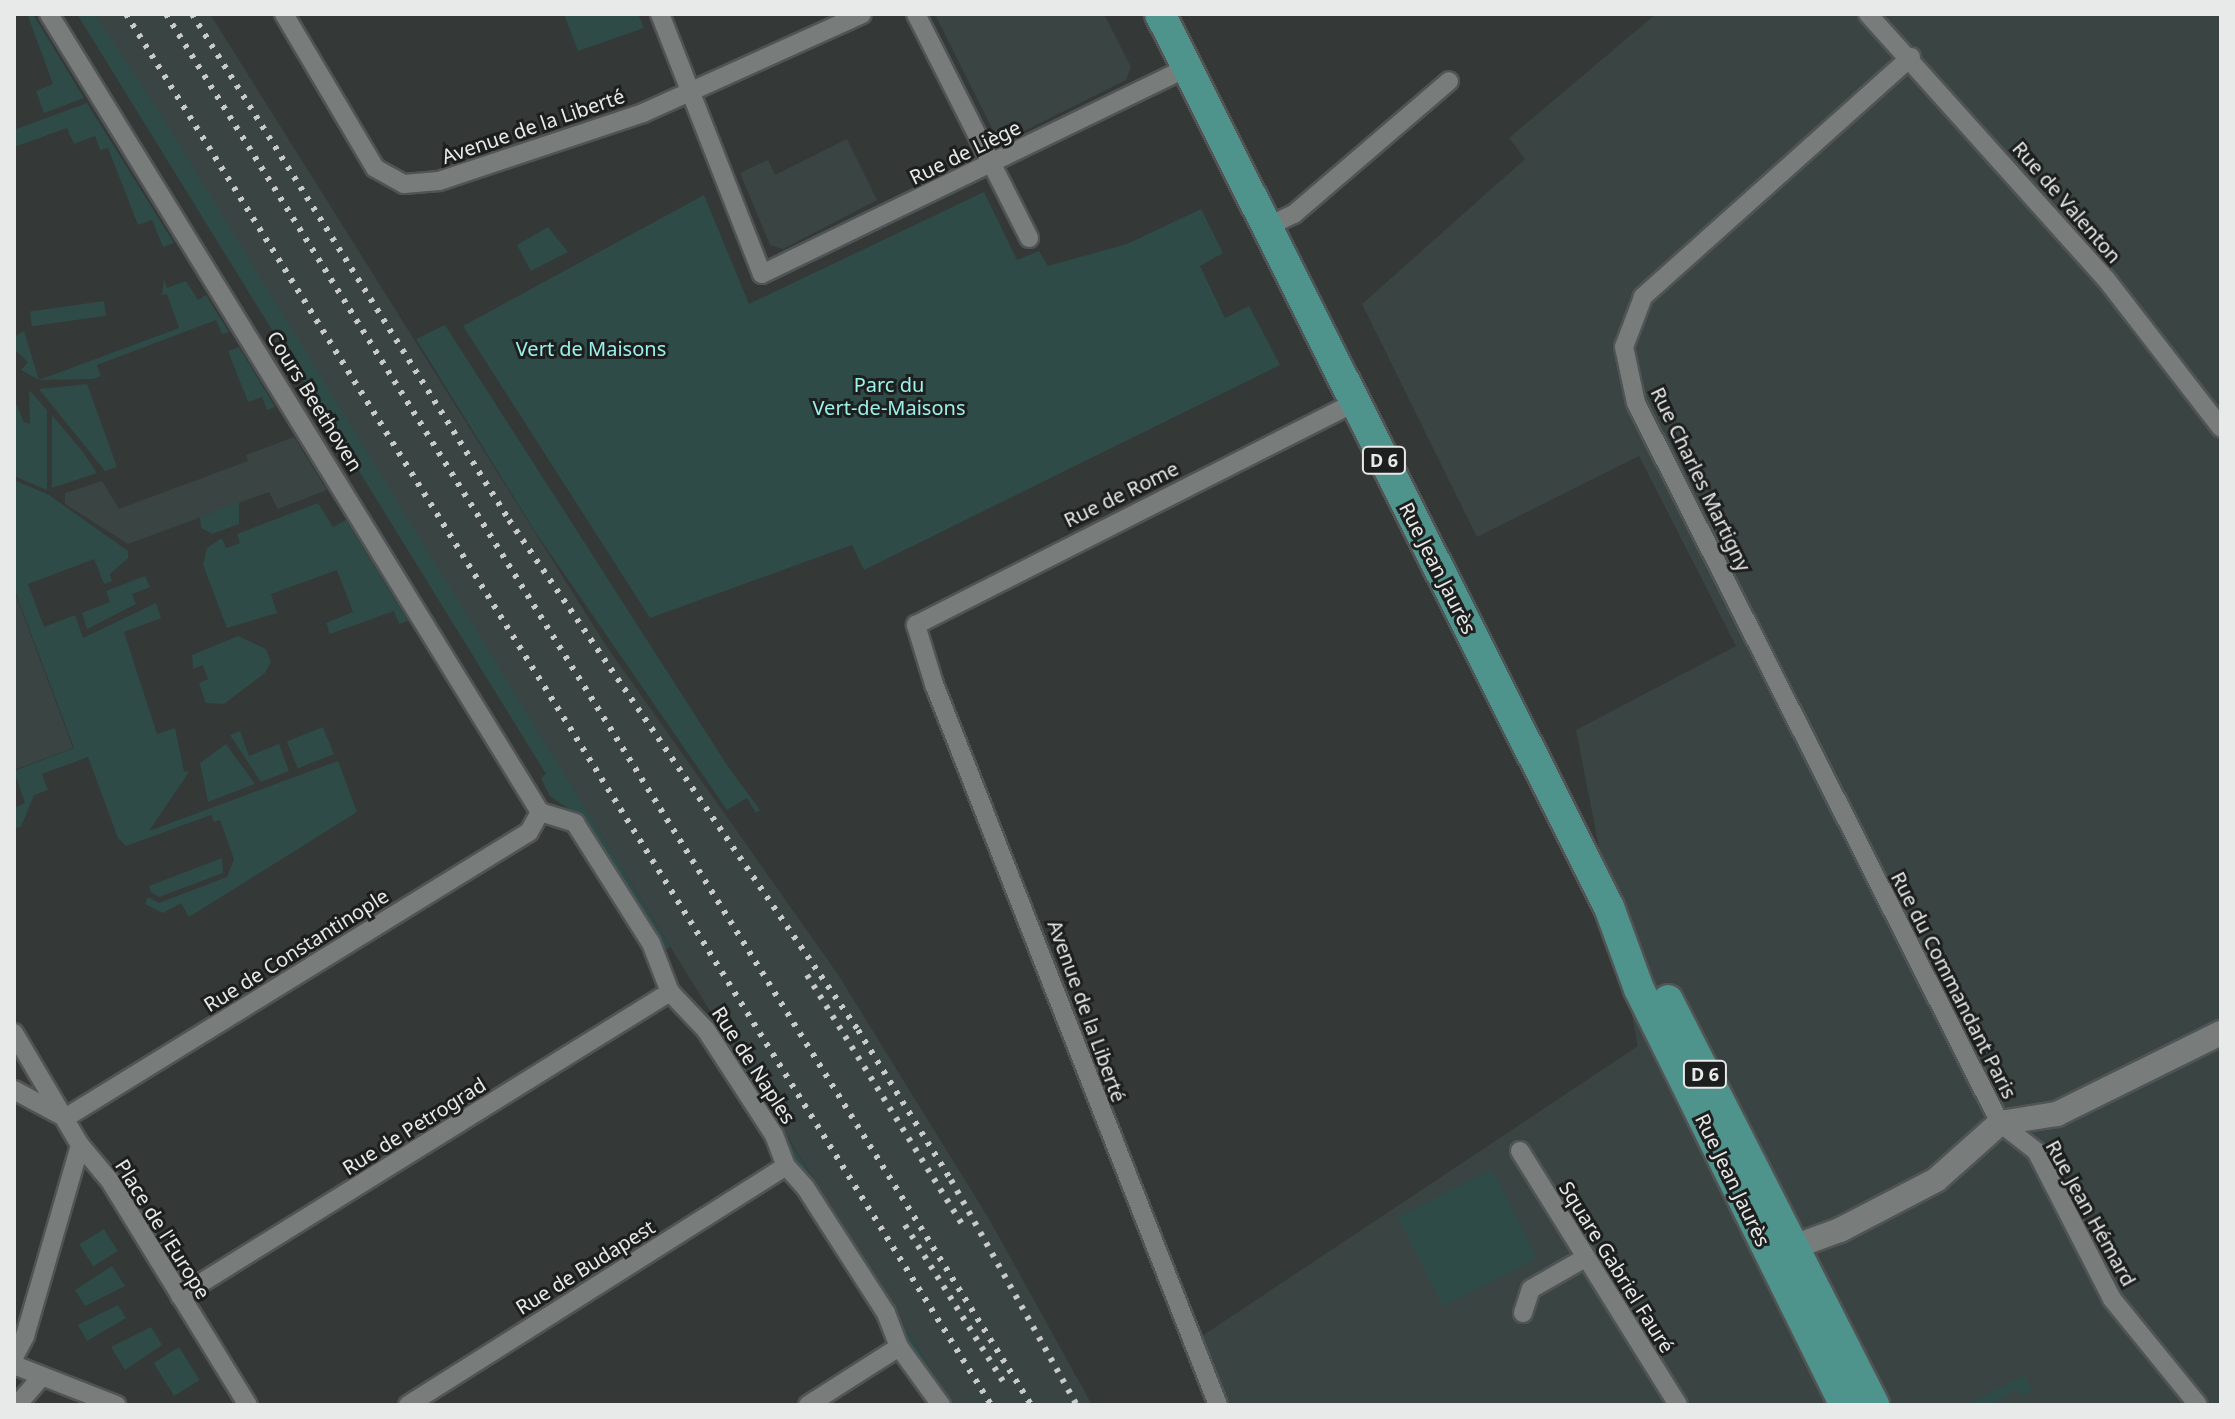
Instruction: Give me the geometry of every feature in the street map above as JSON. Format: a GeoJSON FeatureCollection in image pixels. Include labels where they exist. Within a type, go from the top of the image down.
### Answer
{"type":"FeatureCollection","features":[{"type":"Feature","properties":{"kind":"main road","name":"Rue Jean Jaurès"},"geometry":{"type":"LineString","coordinates":[[1160,14],[1609,907],[1655,976],[1782,1252],[1802,1321],[1845,1405]]}},
{"type":"Feature","properties":{"kind":"main road","name":"D 6"},"geometry":{"type":"LineString","coordinates":[[1782,1252],[1874,1405]]}},
{"type":"Feature","properties":{"kind":"street","name":"Cours Beethoven"},"geometry":{"type":"LineString","coordinates":[[49,14],[540,812]]}},
{"type":"Feature","properties":{"kind":"street","name":"Avenue de la Liberté"},"geometry":{"type":"LineString","coordinates":[[284,14],[375,168],[404,184],[439,181],[692,93],[862,14]]}},
{"type":"Feature","properties":{"kind":"street"},"geometry":{"type":"LineString","coordinates":[[660,14],[692,93]]}},
{"type":"Feature","properties":{"kind":"street"},"geometry":{"type":"LineString","coordinates":[[916,14],[1029,238]]}},
{"type":"Feature","properties":{"kind":"street","name":"Rue de Valenton"},"geometry":{"type":"LineString","coordinates":[[1868,14],[1911,57],[2106,279],[2221,428]]}},
{"type":"Feature","properties":{"kind":"street","name":"Rue Charles Martigny"},"geometry":{"type":"LineString","coordinates":[[1870,866],[1636,403],[1624,347],[1643,297],[1911,57]]}},
{"type":"Feature","properties":{"kind":"street","name":"Rue de Liège"},"geometry":{"type":"LineString","coordinates":[[692,93],[762,274],[1187,68]]}},
{"type":"Feature","properties":{"kind":"street"},"geometry":{"type":"LineString","coordinates":[[1266,227],[1294,214],[1449,81]]}},
{"type":"Feature","properties":{"kind":"street","name":"Rue de Rome"},"geometry":{"type":"LineString","coordinates":[[915,633],[920,619],[1356,402]]}},
{"type":"Feature","properties":{"kind":"street","name":"Avenue de la Liberté"},"geometry":{"type":"LineString","coordinates":[[915,633],[1218,1405]]}},
{"type":"Feature","properties":{"kind":"street","name":"Rue de Naples"},"geometry":{"type":"LineString","coordinates":[[540,812],[575,823],[663,964],[670,992],[706,1030],[774,1135],[786,1166],[886,1313],[899,1347],[941,1405]]}},
{"type":"Feature","properties":{"kind":"street","name":"Rue de Constantinople"},"geometry":{"type":"LineString","coordinates":[[65,1118],[529,832],[540,812]]}},
{"type":"Feature","properties":{"kind":"street","name":"Rue du Commandant Paris"},"geometry":{"type":"LineString","coordinates":[[1870,866],[2000,1123]]}},
{"type":"Feature","properties":{"kind":"street","name":"Rue de Petrograd"},"geometry":{"type":"LineString","coordinates":[[180,1296],[670,992]]}},
{"type":"Feature","properties":{"kind":"street","name":"Place de l'Europe"},"geometry":{"type":"LineString","coordinates":[[14,1033],[80,1145],[110,1181],[248,1405]]}},
{"type":"Feature","properties":{"kind":"street"},"geometry":{"type":"LineString","coordinates":[[1782,1252],[1936,1180],[2000,1123],[2057,1114],[2221,1033]]}},
{"type":"Feature","properties":{"kind":"street"},"geometry":{"type":"LineString","coordinates":[[14,1090],[65,1118]]}},
{"type":"Feature","properties":{"kind":"street","name":"Rue Jean Hémard"},"geometry":{"type":"LineString","coordinates":[[2000,1123],[2036,1151],[2112,1299],[2198,1405]]}},
{"type":"Feature","properties":{"kind":"street"},"geometry":{"type":"LineString","coordinates":[[14,1357],[25,1336],[80,1145]]}},
{"type":"Feature","properties":{"kind":"street","name":"Square Gabriel Fauré"},"geometry":{"type":"LineString","coordinates":[[1520,1151],[1678,1405]]}},
{"type":"Feature","properties":{"kind":"street","name":"Rue de Budapest"},"geometry":{"type":"LineString","coordinates":[[408,1405],[786,1166]]}},
{"type":"Feature","properties":{"kind":"street"},"geometry":{"type":"LineString","coordinates":[[1523,1313],[1531,1289],[1585,1258]]}},
{"type":"Feature","properties":{"kind":"street"},"geometry":{"type":"LineString","coordinates":[[808,1405],[899,1347]]}},
{"type":"Feature","properties":{"kind":"street"},"geometry":{"type":"LineString","coordinates":[[14,1365],[116,1405]]}},
{"type":"Feature","properties":{"kind":"street"},"geometry":{"type":"LineString","coordinates":[[17,1405],[41,1377]]}},
{"type":"Feature","properties":{"kind":"shaded area"},"geometry":{"type":"Polygon","coordinates":[[[95,14],[210,14],[605,644],[837,973],[989,1219],[1092,1405],[953,1405],[95,14]]]}},
{"type":"Feature","properties":{"kind":"shaded area"},"geometry":{"type":"Polygon","coordinates":[[[935,14],[1104,14],[1131,67],[1126,80],[1008,139],[996,136],[935,14]]]}},
{"type":"Feature","properties":{"kind":"shaded area"},"geometry":{"type":"Polygon","coordinates":[[[1656,14],[2221,14],[2221,1405],[1209,1405],[1199,1338],[1638,1046],[1576,730],[1736,646],[1639,456],[1477,537],[1362,304],[1525,159],[1509,138],[1656,14]]]}},
{"type":"Feature","properties":{"kind":"shaded area"},"geometry":{"type":"Polygon","coordinates":[[[847,139],[877,200],[783,249],[770,245],[740,173],[768,160],[775,175],[847,139]]]}},
{"type":"Feature","properties":{"kind":"shaded area"},"geometry":{"type":"Polygon","coordinates":[[[294,437],[327,490],[278,509],[269,492],[128,544],[65,504],[65,493],[102,481],[119,509],[248,461],[246,455],[294,437]]]}},
{"type":"Feature","properties":{"kind":"shaded area"},"geometry":{"type":"Polygon","coordinates":[[[14,590],[73,748],[14,770],[14,590]]]}},
{"type":"Feature","properties":{"kind":"green space"},"geometry":{"type":"Polygon","coordinates":[[[19,14],[33,14],[84,98],[44,113],[36,91],[53,84],[28,16],[19,14]]]}},
{"type":"Feature","properties":{"kind":"green space"},"geometry":{"type":"Polygon","coordinates":[[[77,14],[95,14],[160,113],[670,947],[666,950],[583,819],[550,796],[541,778],[546,774],[77,14]]]}},
{"type":"Feature","properties":{"kind":"green space"},"geometry":{"type":"Polygon","coordinates":[[[564,14],[638,14],[644,28],[578,51],[564,14]]]}},
{"type":"Feature","properties":{"kind":"green space"},"geometry":{"type":"Polygon","coordinates":[[[87,103],[174,243],[163,247],[152,220],[138,225],[108,148],[100,150],[95,136],[74,144],[67,128],[14,147],[14,130],[87,103]]]}},
{"type":"Feature","properties":{"kind":"green space","name":"Parc du Vert-de-Maisons"},"geometry":{"type":"Polygon","coordinates":[[[984,192],[1017,260],[1039,251],[1048,266],[1127,244],[1201,209],[1223,253],[1200,266],[1225,318],[1249,306],[1280,365],[864,570],[852,545],[650,618],[463,326],[704,195],[749,304],[984,192]]]}},
{"type":"Feature","properties":{"kind":"green space"},"geometry":{"type":"Polygon","coordinates":[[[548,227],[568,252],[531,271],[517,245],[548,227]]]}},
{"type":"Feature","properties":{"kind":"green space"},"geometry":{"type":"Polygon","coordinates":[[[164,279],[167,288],[186,281],[198,300],[206,295],[229,332],[222,334],[216,320],[97,365],[101,376],[93,379],[39,380],[179,328],[167,294],[162,295],[164,279]]]}},
{"type":"Feature","properties":{"kind":"green space"},"geometry":{"type":"Polygon","coordinates":[[[104,301],[106,316],[32,326],[30,311],[104,301]]]}},
{"type":"Feature","properties":{"kind":"green space"},"geometry":{"type":"Polygon","coordinates":[[[445,325],[729,768],[760,810],[756,813],[747,798],[727,810],[536,533],[416,339],[445,325]]]}},
{"type":"Feature","properties":{"kind":"green space"},"geometry":{"type":"Polygon","coordinates":[[[24,331],[39,380],[21,370],[28,362],[14,349],[14,337],[24,331]]]}},
{"type":"Feature","properties":{"kind":"green space"},"geometry":{"type":"Polygon","coordinates":[[[239,347],[275,407],[267,410],[262,397],[248,402],[228,351],[239,347]]]}},
{"type":"Feature","properties":{"kind":"green space"},"geometry":{"type":"Polygon","coordinates":[[[87,384],[117,467],[105,471],[39,389],[87,384]]]}},
{"type":"Feature","properties":{"kind":"green space"},"geometry":{"type":"Polygon","coordinates":[[[29,390],[47,410],[47,490],[14,476],[14,399],[24,422],[30,424],[29,390]]]}},
{"type":"Feature","properties":{"kind":"green space"},"geometry":{"type":"Polygon","coordinates":[[[52,415],[83,452],[97,473],[52,488],[52,415]]]}},
{"type":"Feature","properties":{"kind":"green space"},"geometry":{"type":"Polygon","coordinates":[[[14,480],[49,495],[128,551],[128,558],[110,574],[112,581],[104,584],[94,559],[28,584],[44,627],[75,615],[83,638],[156,603],[161,618],[124,632],[157,734],[175,728],[184,771],[189,772],[149,831],[338,761],[357,812],[189,917],[181,903],[163,913],[145,904],[148,897],[159,903],[227,877],[234,859],[220,820],[214,822],[211,815],[126,846],[118,838],[88,757],[42,774],[48,790],[34,795],[21,827],[14,828],[14,808],[25,803],[14,771],[74,748],[14,588],[14,480]]]}},
{"type":"Feature","properties":{"kind":"green space"},"geometry":{"type":"Polygon","coordinates":[[[239,502],[239,524],[212,534],[201,528],[200,517],[239,502]]]}},
{"type":"Feature","properties":{"kind":"green space"},"geometry":{"type":"Polygon","coordinates":[[[318,503],[333,527],[346,520],[408,621],[399,624],[394,611],[330,634],[326,623],[353,612],[337,570],[271,594],[277,613],[227,628],[203,565],[207,548],[222,538],[226,548],[240,543],[237,534],[318,503]]]}},
{"type":"Feature","properties":{"kind":"green space"},"geometry":{"type":"Polygon","coordinates":[[[145,576],[150,587],[132,594],[136,604],[87,629],[82,613],[110,602],[106,591],[145,576]]]}},
{"type":"Feature","properties":{"kind":"green space"},"geometry":{"type":"Polygon","coordinates":[[[238,636],[266,649],[271,662],[265,673],[224,704],[206,703],[199,683],[208,679],[203,665],[193,669],[192,655],[238,636]]]}},
{"type":"Feature","properties":{"kind":"green space"},"geometry":{"type":"Polygon","coordinates":[[[323,727],[334,754],[298,768],[287,742],[323,727]]]}},
{"type":"Feature","properties":{"kind":"green space"},"geometry":{"type":"Polygon","coordinates":[[[240,731],[249,756],[279,744],[289,771],[261,782],[230,735],[240,731]]]}},
{"type":"Feature","properties":{"kind":"green space"},"geometry":{"type":"Polygon","coordinates":[[[226,744],[255,784],[208,802],[200,763],[226,744]]]}},
{"type":"Feature","properties":{"kind":"green space"},"geometry":{"type":"Polygon","coordinates":[[[222,858],[223,873],[159,897],[151,892],[149,886],[222,858]]]}},
{"type":"Feature","properties":{"kind":"green space"},"geometry":{"type":"Polygon","coordinates":[[[712,1016],[953,1405],[946,1405],[902,1340],[900,1328],[708,1019],[712,1016]]]}},
{"type":"Feature","properties":{"kind":"green space"},"geometry":{"type":"Polygon","coordinates":[[[1492,1169],[1537,1258],[1443,1306],[1398,1217],[1492,1169]]]}},
{"type":"Feature","properties":{"kind":"green space"},"geometry":{"type":"Polygon","coordinates":[[[104,1229],[118,1251],[93,1266],[79,1244],[104,1229]]]}},
{"type":"Feature","properties":{"kind":"green space"},"geometry":{"type":"Polygon","coordinates":[[[112,1266],[125,1286],[85,1306],[75,1290],[112,1266]]]}},
{"type":"Feature","properties":{"kind":"green space"},"geometry":{"type":"Polygon","coordinates":[[[118,1305],[126,1318],[87,1341],[78,1325],[118,1305]]]}},
{"type":"Feature","properties":{"kind":"green space"},"geometry":{"type":"Polygon","coordinates":[[[151,1327],[162,1345],[125,1370],[111,1347],[151,1327]]]}},
{"type":"Feature","properties":{"kind":"green space"},"geometry":{"type":"Polygon","coordinates":[[[179,1347],[200,1380],[174,1396],[154,1363],[179,1347]]]}},
{"type":"Feature","properties":{"kind":"green space"},"geometry":{"type":"Polygon","coordinates":[[[2024,1375],[2032,1391],[2022,1397],[2015,1389],[1993,1405],[1966,1405],[2024,1375]]]}},
{"type":"Feature","properties":{"kind":"railway"},"geometry":{"type":"LineString","coordinates":[[126,14],[991,1405]]}},
{"type":"Feature","properties":{"kind":"railway"},"geometry":{"type":"LineString","coordinates":[[166,14],[1031,1405]]}},
{"type":"Feature","properties":{"kind":"railway"},"geometry":{"type":"LineString","coordinates":[[192,14],[509,520],[858,1030],[951,1180],[1077,1405]]}},
{"type":"Feature","properties":{"kind":"railway"},"geometry":{"type":"LineString","coordinates":[[807,975],[963,1226]]}},
{"type":"Feature","properties":{"kind":"railway"},"geometry":{"type":"LineString","coordinates":[[905,1225],[1003,1381]]}},
{"type":"Feature","properties":{"kind":"park label","name":"Vert de Maisons"},"geometry":{"type":"Point","coordinates":[591,348]}}]}
